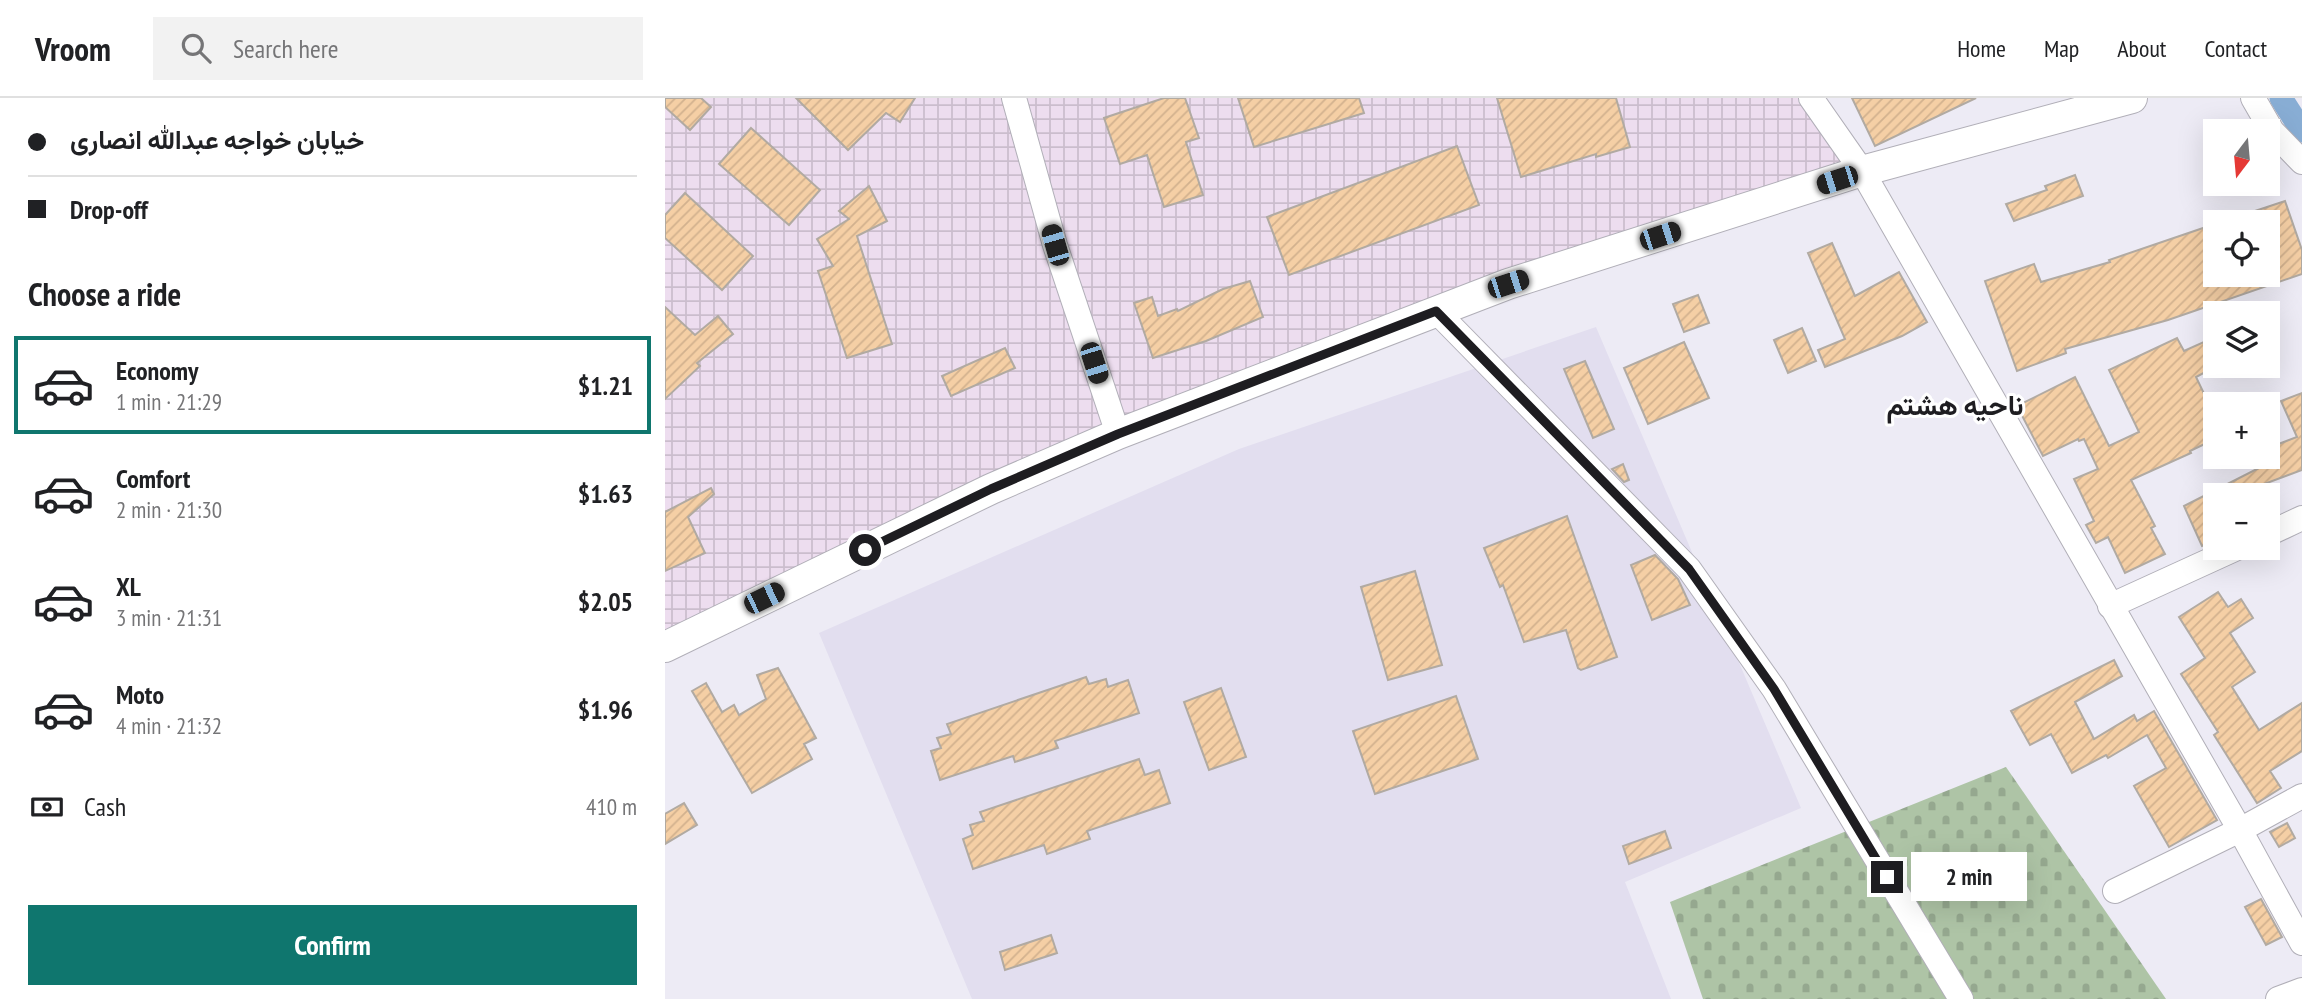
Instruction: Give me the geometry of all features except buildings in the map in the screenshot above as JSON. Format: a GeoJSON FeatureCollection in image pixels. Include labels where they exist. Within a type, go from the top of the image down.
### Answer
{"type":"FeatureCollection","features":[{"type":"Feature","properties":{"kind":"street"},"geometry":{"type":"LineString","coordinates":[[1014,98],[1055,245],[1118,434]]}},
{"type":"Feature","properties":{"kind":"street"},"geometry":{"type":"LineString","coordinates":[[1811,98],[1862,171],[2302,943]]}},
{"type":"Feature","properties":{"kind":"street"},"geometry":{"type":"LineString","coordinates":[[665,647],[991,489],[1118,434],[1508,284],[1862,171],[2133,98]]}},
{"type":"Feature","properties":{"kind":"street"},"geometry":{"type":"LineString","coordinates":[[2253,98],[2272,131],[2302,162]]}},
{"type":"Feature","properties":{"kind":"street"},"geometry":{"type":"LineString","coordinates":[[1436,311],[1689,569],[1774,689],[1961,999]]}},
{"type":"Feature","properties":{"kind":"street"},"geometry":{"type":"LineString","coordinates":[[2280,528],[2302,518]]}},
{"type":"Feature","properties":{"kind":"street"},"geometry":{"type":"LineString","coordinates":[[2110,606],[2211,560]]}},
{"type":"Feature","properties":{"kind":"street"},"geometry":{"type":"LineString","coordinates":[[2115,891],[2240,830],[2302,796]]}},
{"type":"Feature","properties":{"kind":"street"},"geometry":{"type":"LineString","coordinates":[[2278,999],[2302,990]]}},
{"type":"Feature","properties":{"kind":"shaded area"},"geometry":{"type":"Polygon","coordinates":[[[665,98],[1813,98],[1862,171],[1202,400],[665,647],[665,98]]]}},
{"type":"Feature","properties":{"kind":"shaded area"},"geometry":{"type":"Polygon","coordinates":[[[1596,327],[1801,808],[1625,882],[1671,999],[972,999],[819,633],[1239,449],[1596,327]]]}},
{"type":"Feature","properties":{"kind":"green space"},"geometry":{"type":"Polygon","coordinates":[[[2006,767],[2166,999],[1703,999],[1670,902],[2006,767]]]}},
{"type":"Feature","properties":{"kind":"waterway"},"geometry":{"type":"LineString","coordinates":[[2281,98],[2302,131]]}},
{"type":"Feature","properties":{"kind":"district","name":"ناحیه هشتم"},"geometry":{"type":"Point","coordinates":[1955,405]}},
{"type":"Feature","properties":{"kind":"route"},"geometry":{"type":"LineString","coordinates":[[865,550],[991,489],[1118,434],[1436,311],[1689,569],[1774,689],[1887,877]]}}]}
